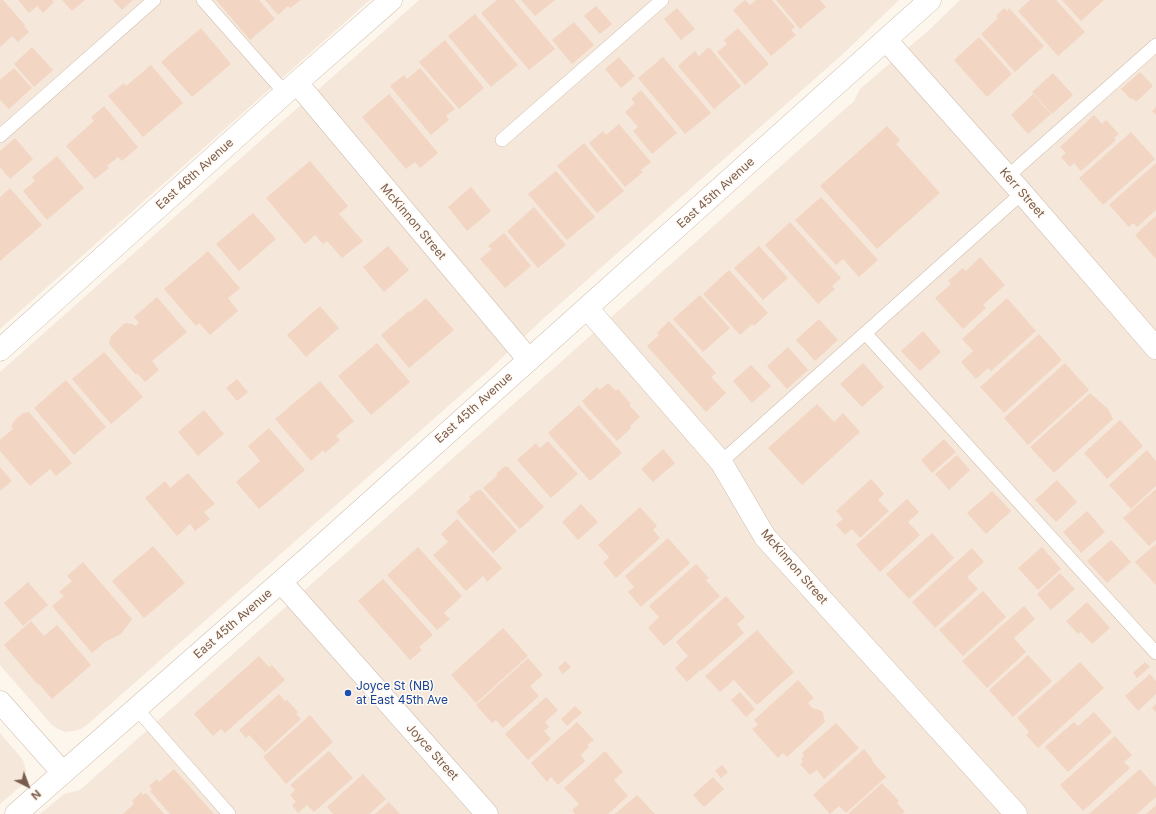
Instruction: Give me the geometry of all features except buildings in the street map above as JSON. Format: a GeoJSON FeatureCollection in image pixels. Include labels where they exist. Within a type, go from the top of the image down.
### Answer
{"type":"FeatureCollection","features":[{"type":"Feature","properties":{"kind":"street","name":"East 46th Avenue"},"geometry":{"type":"LineString","coordinates":[[0,350],[391,0]]}},
{"type":"Feature","properties":{"kind":"street","name":"East 45th Avenue"},"geometry":{"type":"LineString","coordinates":[[16,814],[281,582],[930,0]]}},
{"type":"Feature","properties":{"kind":"street","name":"Kerr Street"},"geometry":{"type":"LineString","coordinates":[[886,40],[1008,176],[1156,348]]}},
{"type":"Feature","properties":{"kind":"street","name":"McKinnon Street"},"geometry":{"type":"LineString","coordinates":[[291,88],[529,360]]}},
{"type":"Feature","properties":{"kind":"street","name":"McKinnon Street"},"geometry":{"type":"LineString","coordinates":[[587,308],[721,462],[765,537],[1016,814]]}},
{"type":"Feature","properties":{"kind":"street","name":"Joyce Street"},"geometry":{"type":"LineString","coordinates":[[281,582],[487,814]]}},
{"type":"Feature","properties":{"kind":"street"},"geometry":{"type":"LineString","coordinates":[[0,702],[63,773]]}},
{"type":"Feature","properties":{"kind":"lane"},"geometry":{"type":"LineString","coordinates":[[0,136],[154,0]]}},
{"type":"Feature","properties":{"kind":"lane"},"geometry":{"type":"LineString","coordinates":[[204,0],[291,88]]}},
{"type":"Feature","properties":{"kind":"lane"},"geometry":{"type":"LineString","coordinates":[[502,140],[662,0]]}},
{"type":"Feature","properties":{"kind":"lane"},"geometry":{"type":"LineString","coordinates":[[1008,176],[1155,47]]}},
{"type":"Feature","properties":{"kind":"lane"},"geometry":{"type":"LineString","coordinates":[[721,462],[1022,193]]}},
{"type":"Feature","properties":{"kind":"lane"},"geometry":{"type":"LineString","coordinates":[[866,334],[1156,653]]}},
{"type":"Feature","properties":{"kind":"lane"},"geometry":{"type":"LineString","coordinates":[[136,708],[229,814]]}},
{"type":"Feature","properties":{"kind":"shaded area"},"geometry":{"type":"Polygon","coordinates":[[[0,0],[370,0],[0,329],[0,0]]]}},
{"type":"Feature","properties":{"kind":"shaded area"},"geometry":{"type":"Polygon","coordinates":[[[419,0],[899,0],[844,53],[544,318],[488,371],[88,724],[81,729],[74,731],[65,732],[58,729],[52,725],[0,665],[0,372],[419,0]]]}},
{"type":"Feature","properties":{"kind":"shaded area"},"geometry":{"type":"Polygon","coordinates":[[[960,0],[1156,0],[1156,814],[40,814],[64,794],[80,790],[854,101],[860,89],[929,30],[960,0]]]}},
{"type":"Feature","properties":{"kind":"shaded area"},"geometry":{"type":"Polygon","coordinates":[[[0,733],[23,760],[26,770],[21,786],[0,804],[0,733]]]}},
{"type":"Feature","properties":{"kind":"place","name":"Joyce St (NB) at East 45th Ave"},"geometry":{"type":"Point","coordinates":[348,693]}}]}
